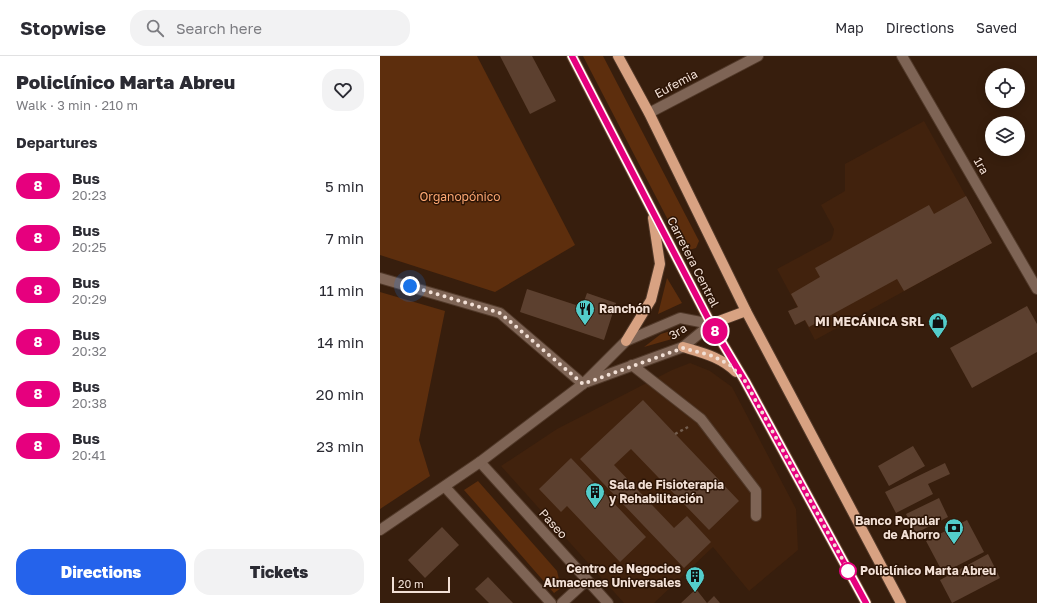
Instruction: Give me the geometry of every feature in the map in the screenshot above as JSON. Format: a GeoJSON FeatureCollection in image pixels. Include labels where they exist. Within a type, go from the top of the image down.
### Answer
{"type":"FeatureCollection","features":[{"type":"Feature","properties":{"kind":"main road","name":"Carretera Central"},"geometry":{"type":"LineString","coordinates":[[572,56],[711,324],[745,381],[866,603]]}},
{"type":"Feature","properties":{"kind":"main road","name":"Carretera Central"},"geometry":{"type":"LineString","coordinates":[[618,56],[649,113],[746,311],[901,603]]}},
{"type":"Feature","properties":{"kind":"main road"},"geometry":{"type":"LineString","coordinates":[[626,341],[651,300],[660,264],[651,210]]}},
{"type":"Feature","properties":{"kind":"main road"},"geometry":{"type":"LineString","coordinates":[[711,324],[746,311]]}},
{"type":"Feature","properties":{"kind":"main road"},"geometry":{"type":"LineString","coordinates":[[683,348],[713,356],[730,365],[745,381]]}},
{"type":"Feature","properties":{"kind":"street","name":"Eufemia"},"geometry":{"type":"LineString","coordinates":[[649,113],[758,56]]}},
{"type":"Feature","properties":{"kind":"street","name":"1ra"},"geometry":{"type":"LineString","coordinates":[[902,56],[1037,289]]}},
{"type":"Feature","properties":{"kind":"street"},"geometry":{"type":"LineString","coordinates":[[380,278],[500,313],[583,384]]}},
{"type":"Feature","properties":{"kind":"street","name":"3ra"},"geometry":{"type":"LineString","coordinates":[[380,530],[480,462],[583,384],[626,341],[680,318],[711,324]]}},
{"type":"Feature","properties":{"kind":"street","name":"3ra"},"geometry":{"type":"LineString","coordinates":[[583,384],[632,365],[683,348],[711,324]]}},
{"type":"Feature","properties":{"kind":"street"},"geometry":{"type":"LineString","coordinates":[[632,365],[701,419],[756,491],[756,516]]}},
{"type":"Feature","properties":{"kind":"street","name":"Paseo"},"geometry":{"type":"LineString","coordinates":[[480,462],[608,603]]}},
{"type":"Feature","properties":{"kind":"street"},"geometry":{"type":"LineString","coordinates":[[444,487],[551,603]]}},
{"type":"Feature","properties":{"kind":"street"},"geometry":{"type":"LineString","coordinates":[[562,603],[587,580]]}},
{"type":"Feature","properties":{"kind":"shaded area"},"geometry":{"type":"Polygon","coordinates":[[[924,121],[992,243],[815,340],[777,269],[831,240],[834,229],[821,205],[845,191],[845,164],[924,121]]]}},
{"type":"Feature","properties":{"kind":"shaded area"},"geometry":{"type":"Polygon","coordinates":[[[690,363],[710,371],[732,387],[796,509],[798,550],[749,591],[713,547],[654,603],[624,603],[501,466],[557,429],[672,370],[690,363]]]}},
{"type":"Feature","properties":{"kind":"green space","name":"Organopónico"},"geometry":{"type":"Polygon","coordinates":[[[380,56],[477,56],[575,245],[495,292],[380,255],[380,56]]]}},
{"type":"Feature","properties":{"kind":"green space"},"geometry":{"type":"Polygon","coordinates":[[[583,56],[603,56],[699,241],[696,248],[689,250],[683,249],[583,56]]]}},
{"type":"Feature","properties":{"kind":"green space"},"geometry":{"type":"Polygon","coordinates":[[[667,278],[682,303],[658,314],[667,278]]]}},
{"type":"Feature","properties":{"kind":"green space"},"geometry":{"type":"Polygon","coordinates":[[[380,292],[445,311],[419,440],[430,476],[380,509],[380,292]]]}},
{"type":"Feature","properties":{"kind":"green space"},"geometry":{"type":"Polygon","coordinates":[[[683,327],[688,330],[672,339],[644,347],[661,334],[683,327]]]}},
{"type":"Feature","properties":{"kind":"green space"},"geometry":{"type":"Polygon","coordinates":[[[478,481],[557,571],[561,588],[554,593],[464,490],[478,481]]]}},
{"type":"Feature","properties":{"kind":"building"},"geometry":{"type":"Polygon","coordinates":[[[500,56],[532,56],[556,101],[530,114],[500,56]]]}},
{"type":"Feature","properties":{"kind":"building"},"geometry":{"type":"Polygon","coordinates":[[[966,196],[992,243],[904,291],[897,279],[809,327],[805,320],[795,325],[788,311],[798,307],[791,294],[820,277],[815,268],[929,205],[934,214],[966,196]]]}},
{"type":"Feature","properties":{"kind":"building","name":"Ranchón"},"geometry":{"type":"Polygon","coordinates":[[[527,289],[582,307],[587,293],[616,303],[604,340],[520,312],[527,289]]]}},
{"type":"Feature","properties":{"kind":"building"},"geometry":{"type":"Polygon","coordinates":[[[1027,306],[1037,324],[1037,352],[972,388],[950,348],[1027,306]]]}},
{"type":"Feature","properties":{"kind":"building"},"geometry":{"type":"Polygon","coordinates":[[[643,400],[739,501],[709,530],[631,449],[614,465],[674,528],[687,516],[711,542],[684,568],[580,459],[643,400]]]}},
{"type":"Feature","properties":{"kind":"building"},"geometry":{"type":"Polygon","coordinates":[[[913,446],[925,466],[889,486],[878,466],[913,446]]]}},
{"type":"Feature","properties":{"kind":"building","name":"Sala de Fisioterapia y Rehabilitación"},"geometry":{"type":"Polygon","coordinates":[[[571,458],[646,537],[620,562],[567,506],[561,512],[539,489],[571,458]]]}},
{"type":"Feature","properties":{"kind":"building"},"geometry":{"type":"Polygon","coordinates":[[[945,463],[950,474],[928,484],[933,494],[896,513],[885,492],[945,463]]]}},
{"type":"Feature","properties":{"kind":"building"},"geometry":{"type":"Polygon","coordinates":[[[939,498],[948,517],[916,533],[906,514],[939,498]]]}},
{"type":"Feature","properties":{"kind":"building","name":"Banco Popular de Ahorro"},"geometry":{"type":"Polygon","coordinates":[[[967,520],[984,552],[943,573],[926,541],[967,520]]]}},
{"type":"Feature","properties":{"kind":"building"},"geometry":{"type":"Polygon","coordinates":[[[442,527],[459,545],[425,578],[408,560],[442,527]]]}},
{"type":"Feature","properties":{"kind":"building"},"geometry":{"type":"Polygon","coordinates":[[[988,554],[1000,578],[952,603],[940,580],[988,554]]]}},
{"type":"Feature","properties":{"kind":"building"},"geometry":{"type":"Polygon","coordinates":[[[488,577],[513,603],[489,603],[475,589],[488,577]]]}},
{"type":"Feature","properties":{"kind":"building","name":"Centro de Negocios Almacenes Universales"},"geometry":{"type":"Polygon","coordinates":[[[696,589],[707,603],[681,603],[696,589]]]}},
{"type":"Feature","properties":{"kind":"building"},"geometry":{"type":"Polygon","coordinates":[[[714,596],[720,603],[707,603],[714,596]]]}},
{"type":"Feature","properties":{"kind":"bus line","name":"8"},"geometry":{"type":"LineString","coordinates":[[572,56],[711,324],[745,381],[866,603]]}},
{"type":"Feature","properties":{"kind":"place","name":"Ranchón"},"geometry":{"type":"Point","coordinates":[585,326]}},
{"type":"Feature","properties":{"kind":"place","name":"MI MECÁNICA SRL"},"geometry":{"type":"Point","coordinates":[938,339]}},
{"type":"Feature","properties":{"kind":"place","name":"Sala de Fisioterapia y Rehabilitación"},"geometry":{"type":"Point","coordinates":[595,509]}},
{"type":"Feature","properties":{"kind":"place","name":"Banco Popular de Ahorro"},"geometry":{"type":"Point","coordinates":[954,545]}},
{"type":"Feature","properties":{"kind":"place","name":"Policlínico Marta Abreu"},"geometry":{"type":"Point","coordinates":[848,571]}},
{"type":"Feature","properties":{"kind":"place","name":"Centro de Negocios Almacenes Universales"},"geometry":{"type":"Point","coordinates":[695,593]}},
{"type":"Feature","properties":{"kind":"route"},"geometry":{"type":"LineString","coordinates":[[410,286],[500,313],[583,384],[632,365],[683,348],[713,356],[730,365],[745,381],[851,575],[848,571]]}}]}
